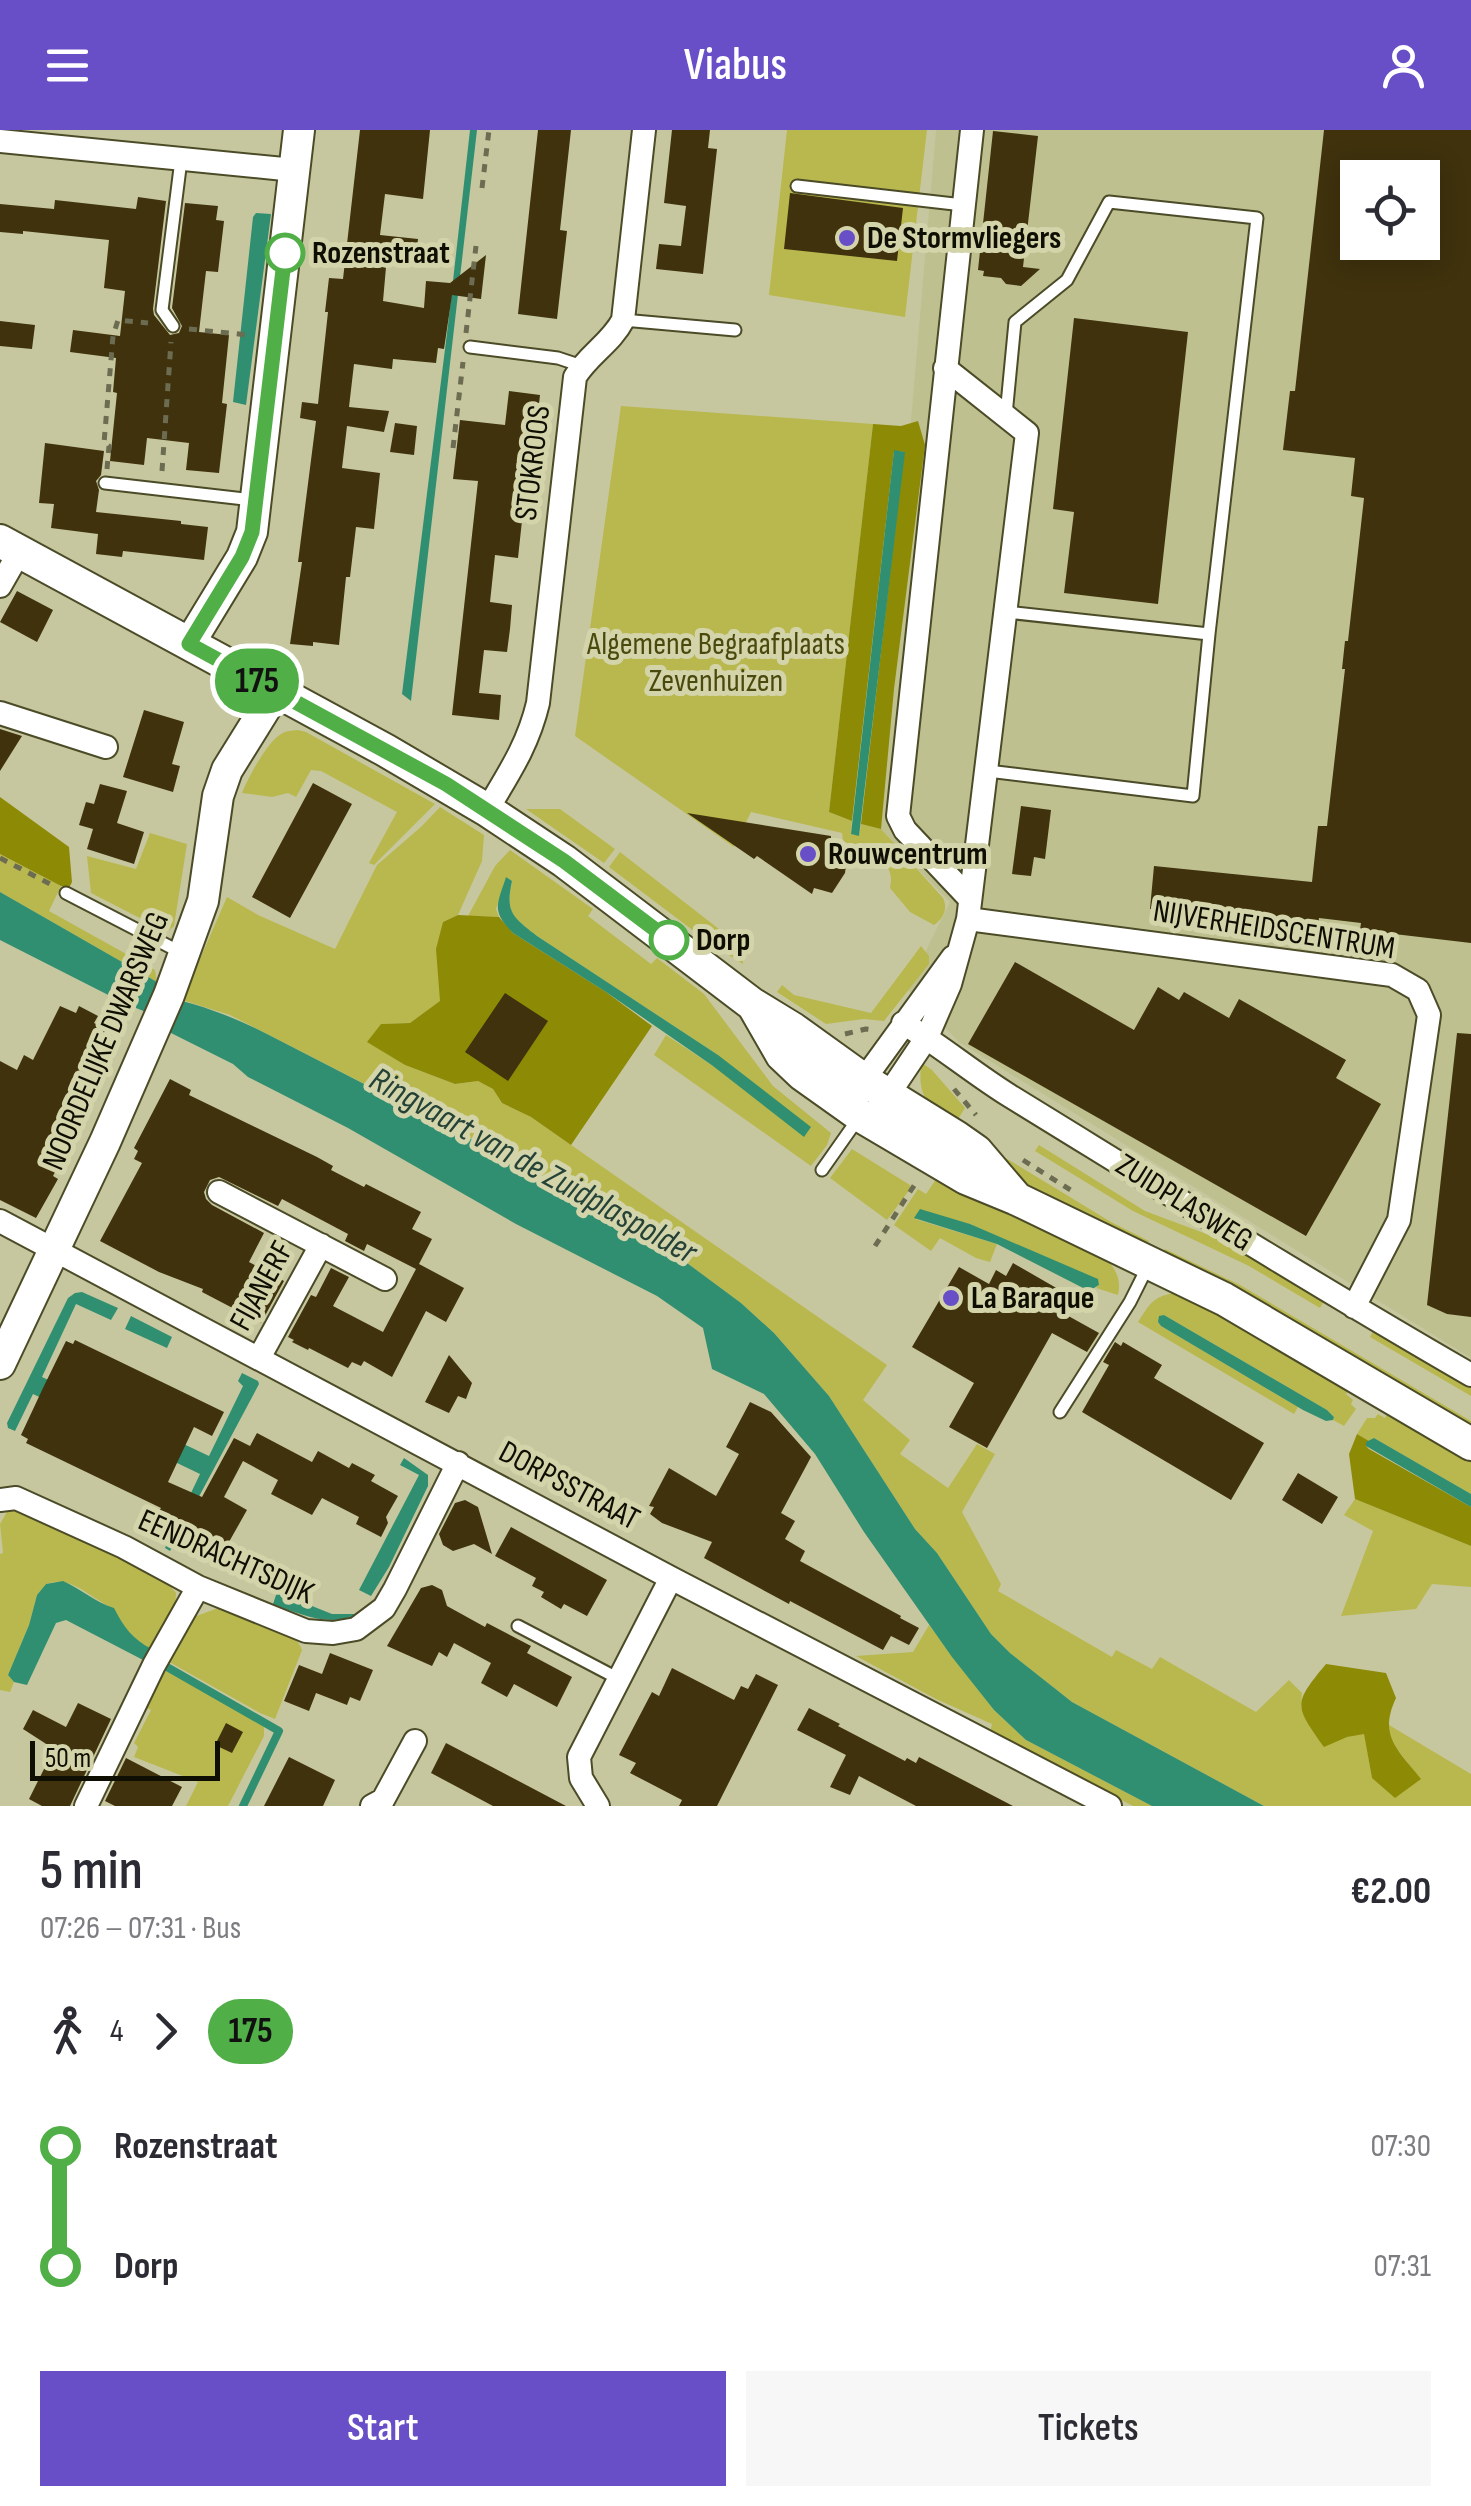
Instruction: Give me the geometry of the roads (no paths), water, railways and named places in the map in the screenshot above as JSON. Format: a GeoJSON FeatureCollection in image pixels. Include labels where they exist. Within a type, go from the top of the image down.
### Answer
{"type":"FeatureCollection","features":[{"type":"Feature","properties":{"kind":"main road","name":"ZUIDPLASWEG"},"geometry":{"type":"LineString","coordinates":[[10,546],[487,810],[564,861],[752,1004],[876,1088],[956,1136],[976,1151],[1017,1199]]}},
{"type":"Feature","properties":{"kind":"main road","name":"ZUIDPLASWEG"},"geometry":{"type":"LineString","coordinates":[[752,1004],[782,1055],[861,1116],[966,1178],[1224,1299],[1471,1444]]}},
{"type":"Feature","properties":{"kind":"street"},"geometry":{"type":"LineString","coordinates":[[189,644],[250,542],[299,130]]}},
{"type":"Feature","properties":{"kind":"street"},"geometry":{"type":"LineString","coordinates":[[622,320],[644,130]]}},
{"type":"Feature","properties":{"kind":"street"},"geometry":{"type":"LineString","coordinates":[[969,909],[898,816],[972,130]]}},
{"type":"Feature","properties":{"kind":"street"},"geometry":{"type":"LineString","coordinates":[[3,138],[294,170]]}},
{"type":"Feature","properties":{"kind":"street","name":"STOKROOS"},"geometry":{"type":"LineString","coordinates":[[487,810],[526,744],[538,703],[576,377],[617,332],[622,320]]}},
{"type":"Feature","properties":{"kind":"street"},"geometry":{"type":"LineString","coordinates":[[876,1088],[926,1037],[950,984],[961,946],[988,771],[1027,433],[945,368]]}},
{"type":"Feature","properties":{"kind":"street"},"geometry":{"type":"LineString","coordinates":[[0,586],[10,546]]}},
{"type":"Feature","properties":{"kind":"street","name":"NOORDELIJKE DWARSWEG"},"geometry":{"type":"LineString","coordinates":[[0,1364],[164,1008],[203,901],[218,796],[227,770],[276,691]]}},
{"type":"Feature","properties":{"kind":"street"},"geometry":{"type":"LineString","coordinates":[[0,713],[106,748]]}},
{"type":"Feature","properties":{"kind":"street","name":"NIJVERHEIDSCENTRUM"},"geometry":{"type":"LineString","coordinates":[[969,909],[1392,974],[1418,990],[1429,1015],[1399,1220],[1354,1307]]}},
{"type":"Feature","properties":{"kind":"street"},"geometry":{"type":"LineString","coordinates":[[861,1116],[903,1023],[961,946]]}},
{"type":"Feature","properties":{"kind":"street","name":"ZUIDPLASWEG"},"geometry":{"type":"LineString","coordinates":[[903,1023],[999,1089],[1471,1375]]}},
{"type":"Feature","properties":{"kind":"street","name":"FIJANERF"},"geometry":{"type":"LineString","coordinates":[[219,1192],[385,1280]]}},
{"type":"Feature","properties":{"kind":"street","name":"DORPSSTRAAT"},"geometry":{"type":"LineString","coordinates":[[0,1221],[1110,1806]]}},
{"type":"Feature","properties":{"kind":"street","name":"FIJANERF"},"geometry":{"type":"LineString","coordinates":[[259,1358],[321,1245]]}},
{"type":"Feature","properties":{"kind":"street","name":"EENDRACHTSDIJK"},"geometry":{"type":"LineString","coordinates":[[0,1500],[16,1498],[124,1547],[198,1587],[306,1631],[334,1633],[356,1629],[384,1608],[458,1463]]}},
{"type":"Feature","properties":{"kind":"street"},"geometry":{"type":"LineString","coordinates":[[598,1806],[580,1778],[579,1757],[671,1578]]}},
{"type":"Feature","properties":{"kind":"street"},"geometry":{"type":"LineString","coordinates":[[86,1806],[157,1659],[198,1587]]}},
{"type":"Feature","properties":{"kind":"street"},"geometry":{"type":"LineString","coordinates":[[372,1806],[383,1800],[416,1741]]}},
{"type":"Feature","properties":{"kind":"lane"},"geometry":{"type":"LineString","coordinates":[[173,326],[162,310],[182,160]]}},
{"type":"Feature","properties":{"kind":"lane"},"geometry":{"type":"LineString","coordinates":[[797,186],[963,205]]}},
{"type":"Feature","properties":{"kind":"lane"},"geometry":{"type":"LineString","coordinates":[[988,771],[1193,796],[1256,218],[1109,202],[1067,280],[1015,322],[1006,416]]}},
{"type":"Feature","properties":{"kind":"lane"},"geometry":{"type":"LineString","coordinates":[[622,320],[735,330]]}},
{"type":"Feature","properties":{"kind":"lane"},"geometry":{"type":"LineString","coordinates":[[470,347],[558,358],[582,366]]}},
{"type":"Feature","properties":{"kind":"lane"},"geometry":{"type":"LineString","coordinates":[[105,483],[257,500]]}},
{"type":"Feature","properties":{"kind":"lane"},"geometry":{"type":"LineString","coordinates":[[1006,612],[1210,634]]}},
{"type":"Feature","properties":{"kind":"lane"},"geometry":{"type":"LineString","coordinates":[[66,893],[184,954]]}},
{"type":"Feature","properties":{"kind":"lane"},"geometry":{"type":"LineString","coordinates":[[822,1170],[861,1116]]}},
{"type":"Feature","properties":{"kind":"lane"},"geometry":{"type":"LineString","coordinates":[[1060,1412],[1130,1302],[1150,1263]]}},
{"type":"Feature","properties":{"kind":"lane"},"geometry":{"type":"LineString","coordinates":[[518,1626],[619,1679]]}},
{"type":"Feature","properties":{"kind":"waterway"},"geometry":{"type":"LineString","coordinates":[[160,1663],[279,1731],[243,1806]]}},
{"type":"Feature","properties":{"kind":"place","name":"De Stormvliegers"},"geometry":{"type":"Point","coordinates":[847,238]}},
{"type":"Feature","properties":{"kind":"place","name":"Rozenstraat"},"geometry":{"type":"Point","coordinates":[285,253]}},
{"type":"Feature","properties":{"kind":"place","name":"Rouwcentrum"},"geometry":{"type":"Point","coordinates":[808,854]}},
{"type":"Feature","properties":{"kind":"place","name":"Dorp"},"geometry":{"type":"Point","coordinates":[669,940]}},
{"type":"Feature","properties":{"kind":"place","name":"La Baraque"},"geometry":{"type":"Point","coordinates":[951,1298]}},
{"type":"Feature","properties":{"kind":"park label","name":"Algemene Begraafplaats Zevenhuizen"},"geometry":{"type":"Point","coordinates":[716,662]}},
{"type":"Feature","properties":{"kind":"water label","name":"Ringvaart van de Zuidplaspolder"},"geometry":{"type":"Point","coordinates":[533,1166]}}]}
